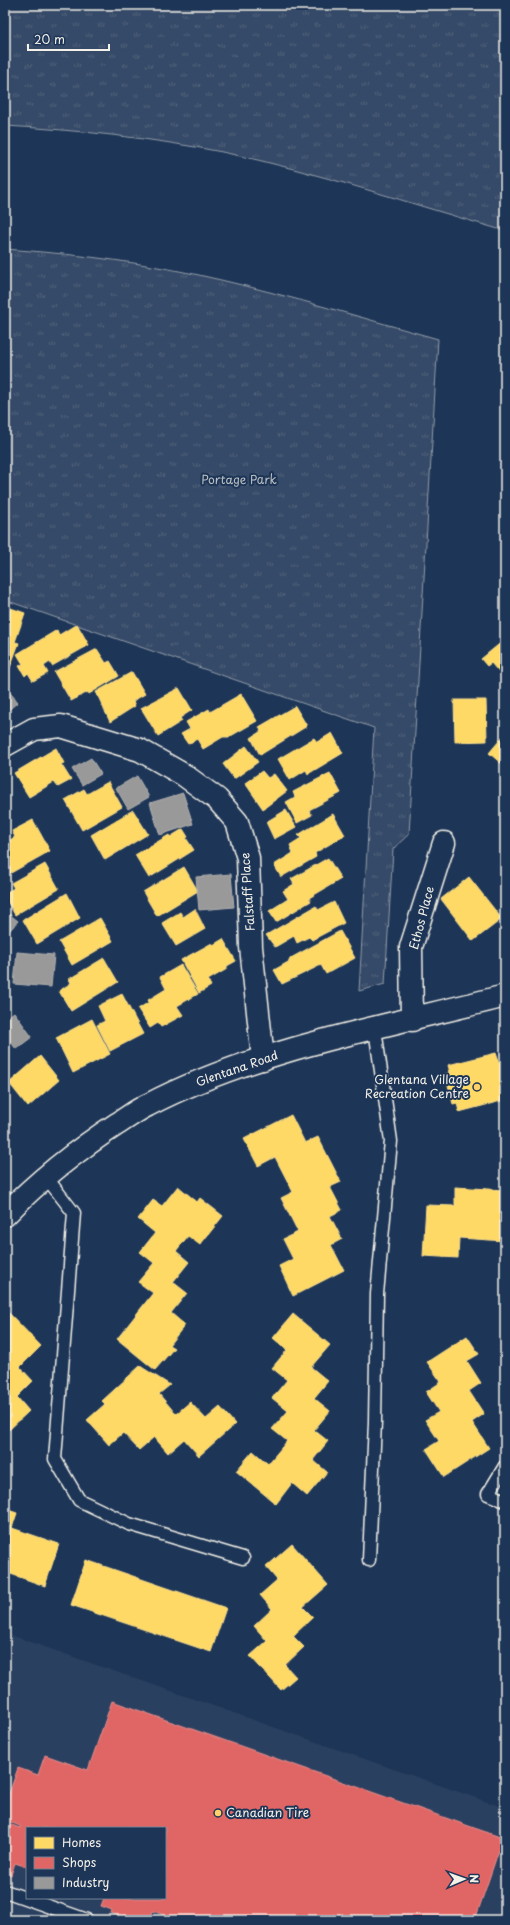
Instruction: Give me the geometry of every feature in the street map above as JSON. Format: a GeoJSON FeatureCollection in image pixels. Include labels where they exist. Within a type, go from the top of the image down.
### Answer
{"type":"FeatureCollection","features":[{"type":"Feature","properties":{"kind":"street","name":"Falstaff Place"},"geometry":{"type":"LineString","coordinates":[[5,745],[34,729],[61,726],[140,750],[189,779],[217,799],[237,822],[248,858],[251,947],[263,1059]]}},
{"type":"Feature","properties":{"kind":"street","name":"Ethos Place"},"geometry":{"type":"LineString","coordinates":[[412,1020],[411,947],[444,843]]}},
{"type":"Feature","properties":{"kind":"street","name":"Glentana Road"},"geometry":{"type":"LineString","coordinates":[[5,1215],[46,1177],[95,1139],[147,1105],[201,1080],[263,1059],[505,996]]}},
{"type":"Feature","properties":{"kind":"lane"},"geometry":{"type":"LineString","coordinates":[[370,1560],[375,1422],[377,1294],[391,1141],[375,1029]]}},
{"type":"Feature","properties":{"kind":"lane"},"geometry":{"type":"LineString","coordinates":[[46,1177],[74,1213],[55,1459],[79,1500],[129,1524],[243,1558]]}},
{"type":"Feature","properties":{"kind":"lane"},"geometry":{"type":"LineString","coordinates":[[505,1466],[488,1494],[505,1501]]}},
{"type":"Feature","properties":{"kind":"lane"},"geometry":{"type":"LineString","coordinates":[[5,1891],[26,1898]]}},
{"type":"Feature","properties":{"kind":"lane"},"geometry":{"type":"LineString","coordinates":[[28,1899],[87,1920]]}},
{"type":"Feature","properties":{"kind":"shaded area","name":"Canadian Tire"},"geometry":{"type":"Polygon","coordinates":[[[5,1633],[505,1808],[505,1920],[5,1920],[5,1633]]]}},
{"type":"Feature","properties":{"kind":"green space"},"geometry":{"type":"Polygon","coordinates":[[[5,5],[505,5],[505,231],[294,169],[222,152],[114,135],[5,126],[5,5]]]}},
{"type":"Feature","properties":{"kind":"green space","name":"Portage Park"},"geometry":{"type":"Polygon","coordinates":[[[5,249],[113,260],[194,274],[330,308],[438,339],[409,834],[393,849],[385,984],[359,991],[374,728],[5,600],[5,249]]]}},
{"type":"Feature","properties":{"kind":"building: Homes"},"geometry":{"type":"Polygon","coordinates":[[[5,606],[25,613],[15,642],[19,643],[8,673],[5,671],[5,606]]]}},
{"type":"Feature","properties":{"kind":"building: Homes"},"geometry":{"type":"Polygon","coordinates":[[[77,624],[89,645],[52,666],[50,662],[44,666],[48,673],[33,681],[28,673],[25,676],[19,666],[23,664],[17,654],[57,630],[59,635],[77,624]]]}},
{"type":"Feature","properties":{"kind":"building: Homes"},"geometry":{"type":"Polygon","coordinates":[[[505,636],[504,678],[491,663],[487,666],[481,659],[503,641],[501,639],[505,636]]]}},
{"type":"Feature","properties":{"kind":"building: Homes"},"geometry":{"type":"Polygon","coordinates":[[[97,649],[106,663],[110,661],[119,676],[89,694],[88,692],[71,701],[54,672],[97,649]]]}},
{"type":"Feature","properties":{"kind":"building: Homes"},"geometry":{"type":"Polygon","coordinates":[[[132,672],[145,694],[133,701],[135,706],[110,722],[96,692],[132,672]]]}},
{"type":"Feature","properties":{"kind":"building: Homes"},"geometry":{"type":"Polygon","coordinates":[[[179,688],[192,710],[180,718],[182,721],[158,736],[141,708],[179,688]]]}},
{"type":"Feature","properties":{"kind":"building: Homes"},"geometry":{"type":"Polygon","coordinates":[[[241,694],[257,721],[229,737],[223,737],[203,749],[197,739],[188,744],[181,734],[190,729],[186,722],[209,709],[210,712],[241,694]]]}},
{"type":"Feature","properties":{"kind":"building: Homes"},"geometry":{"type":"Polygon","coordinates":[[[454,700],[486,700],[487,741],[455,742],[454,700]]]}},
{"type":"Feature","properties":{"kind":"building: Homes"},"geometry":{"type":"Polygon","coordinates":[[[295,706],[307,726],[260,755],[251,738],[261,731],[259,727],[295,706]]]}},
{"type":"Feature","properties":{"kind":"building: Homes"},"geometry":{"type":"Polygon","coordinates":[[[332,733],[343,753],[308,774],[306,770],[290,780],[278,759],[314,738],[317,742],[332,733]]]}},
{"type":"Feature","properties":{"kind":"building: Homes"},"geometry":{"type":"Polygon","coordinates":[[[505,734],[505,763],[503,765],[489,753],[505,734]]]}},
{"type":"Feature","properties":{"kind":"building: Homes"},"geometry":{"type":"Polygon","coordinates":[[[246,746],[258,762],[234,779],[223,764],[246,746]]]}},
{"type":"Feature","properties":{"kind":"building: Homes"},"geometry":{"type":"Polygon","coordinates":[[[56,748],[64,763],[61,764],[71,780],[58,787],[54,782],[29,797],[14,773],[56,748]]]}},
{"type":"Feature","properties":{"kind":"building: Homes"},"geometry":{"type":"Polygon","coordinates":[[[262,771],[268,778],[274,774],[287,791],[263,809],[245,783],[262,771]]]}},
{"type":"Feature","properties":{"kind":"building: Homes"},"geometry":{"type":"Polygon","coordinates":[[[330,773],[341,793],[309,810],[312,815],[297,823],[286,802],[295,797],[293,792],[330,773]]]}},
{"type":"Feature","properties":{"kind":"building: Homes"},"geometry":{"type":"Polygon","coordinates":[[[108,782],[122,807],[82,830],[65,800],[84,789],[87,794],[108,782]]]}},
{"type":"Feature","properties":{"kind":"building: Homes"},"geometry":{"type":"Polygon","coordinates":[[[133,810],[148,834],[105,860],[91,835],[133,810]]]}},
{"type":"Feature","properties":{"kind":"building: Homes"},"geometry":{"type":"Polygon","coordinates":[[[286,810],[296,827],[274,839],[266,822],[286,810]]]}},
{"type":"Feature","properties":{"kind":"building: Homes"},"geometry":{"type":"Polygon","coordinates":[[[333,814],[345,835],[315,853],[316,857],[281,877],[274,865],[293,853],[290,845],[301,838],[298,835],[333,814]]]}},
{"type":"Feature","properties":{"kind":"building: Homes"},"geometry":{"type":"Polygon","coordinates":[[[33,820],[50,851],[9,874],[5,867],[5,843],[15,837],[12,831],[33,820]]]}},
{"type":"Feature","properties":{"kind":"building: Homes"},"geometry":{"type":"Polygon","coordinates":[[[183,829],[188,837],[186,838],[194,850],[149,878],[135,855],[169,835],[170,837],[183,829]]]}},
{"type":"Feature","properties":{"kind":"building: Homes"},"geometry":{"type":"Polygon","coordinates":[[[328,858],[341,879],[309,898],[311,901],[276,922],[269,911],[288,899],[283,891],[294,884],[291,879],[328,858]]]}},
{"type":"Feature","properties":{"kind":"building: Homes"},"geometry":{"type":"Polygon","coordinates":[[[45,864],[59,889],[15,915],[7,901],[5,901],[5,893],[14,888],[11,883],[45,864]]]}},
{"type":"Feature","properties":{"kind":"building: Homes"},"geometry":{"type":"Polygon","coordinates":[[[184,867],[198,891],[157,916],[143,892],[184,867]]]}},
{"type":"Feature","properties":{"kind":"building: Homes"},"geometry":{"type":"Polygon","coordinates":[[[469,877],[502,919],[473,941],[441,899],[469,877]]]}},
{"type":"Feature","properties":{"kind":"building: Homes"},"geometry":{"type":"Polygon","coordinates":[[[67,893],[80,918],[37,944],[23,920],[67,893]]]}},
{"type":"Feature","properties":{"kind":"building: Homes"},"geometry":{"type":"Polygon","coordinates":[[[334,902],[344,923],[312,940],[309,937],[297,943],[294,936],[275,947],[266,935],[316,906],[318,910],[334,902]]]}},
{"type":"Feature","properties":{"kind":"building: Homes"},"geometry":{"type":"Polygon","coordinates":[[[195,909],[205,929],[176,946],[162,923],[180,912],[183,917],[195,909]]]}},
{"type":"Feature","properties":{"kind":"building: Homes"},"geometry":{"type":"Polygon","coordinates":[[[100,918],[113,941],[72,965],[59,942],[100,918]]]}},
{"type":"Feature","properties":{"kind":"building: Homes"},"geometry":{"type":"Polygon","coordinates":[[[340,931],[355,958],[326,974],[321,965],[282,984],[274,970],[290,961],[289,959],[340,931]]]}},
{"type":"Feature","properties":{"kind":"building: Homes"},"geometry":{"type":"Polygon","coordinates":[[[223,939],[236,961],[227,966],[227,969],[208,980],[211,986],[199,993],[181,960],[212,943],[213,945],[223,939]]]}},
{"type":"Feature","properties":{"kind":"building: Homes"},"geometry":{"type":"Polygon","coordinates":[[[104,958],[118,982],[71,1011],[59,991],[71,983],[69,979],[104,958]]]}},
{"type":"Feature","properties":{"kind":"building: Homes"},"geometry":{"type":"Polygon","coordinates":[[[181,965],[198,994],[177,1006],[183,1015],[161,1027],[158,1023],[150,1028],[138,1009],[149,1002],[148,1000],[166,989],[160,977],[181,965]]]}},
{"type":"Feature","properties":{"kind":"building: Homes"},"geometry":{"type":"Polygon","coordinates":[[[122,994],[143,1034],[110,1051],[97,1025],[105,1021],[98,1006],[122,994]]]}},
{"type":"Feature","properties":{"kind":"building: Homes"},"geometry":{"type":"Polygon","coordinates":[[[92,1019],[110,1054],[73,1073],[56,1038],[92,1019]]]}},
{"type":"Feature","properties":{"kind":"building: Homes","name":"Glentana Village Recreation Centre"},"geometry":{"type":"Polygon","coordinates":[[[496,1053],[499,1062],[504,1061],[505,1063],[505,1100],[459,1112],[457,1103],[453,1104],[445,1074],[450,1073],[448,1065],[496,1053]]]}},
{"type":"Feature","properties":{"kind":"building: Homes"},"geometry":{"type":"Polygon","coordinates":[[[40,1056],[59,1080],[28,1107],[9,1083],[40,1056]]]}},
{"type":"Feature","properties":{"kind":"building: Homes"},"geometry":{"type":"Polygon","coordinates":[[[291,1115],[305,1143],[318,1137],[341,1182],[330,1187],[342,1210],[330,1216],[342,1239],[331,1245],[344,1270],[293,1296],[279,1266],[293,1259],[283,1239],[298,1232],[281,1198],[293,1192],[275,1157],[258,1166],[244,1139],[291,1115]]]}},
{"type":"Feature","properties":{"kind":"building: Homes"},"geometry":{"type":"Polygon","coordinates":[[[178,1186],[197,1202],[200,1198],[223,1216],[200,1245],[188,1236],[176,1251],[189,1262],[173,1282],[187,1293],[171,1313],[185,1325],[169,1345],[174,1348],[155,1370],[117,1339],[153,1293],[138,1282],[154,1263],[140,1252],[155,1233],[138,1219],[153,1200],[162,1206],[178,1186]]]}},
{"type":"Feature","properties":{"kind":"building: Homes"},"geometry":{"type":"Polygon","coordinates":[[[455,1187],[505,1190],[505,1241],[459,1238],[458,1258],[423,1256],[426,1205],[455,1206],[455,1187]]]}},
{"type":"Feature","properties":{"kind":"building: Homes"},"geometry":{"type":"Polygon","coordinates":[[[5,1309],[41,1346],[20,1367],[33,1381],[17,1397],[29,1411],[9,1430],[5,1426],[5,1309]]]}},
{"type":"Feature","properties":{"kind":"building: Homes"},"geometry":{"type":"Polygon","coordinates":[[[293,1314],[330,1345],[311,1367],[328,1381],[314,1398],[330,1411],[314,1430],[328,1441],[313,1460],[327,1472],[307,1496],[292,1483],[276,1504],[236,1471],[253,1451],[268,1464],[287,1441],[272,1429],[288,1411],[272,1398],[287,1380],[272,1368],[287,1350],[273,1338],[293,1314]]]}},
{"type":"Feature","properties":{"kind":"building: Homes"},"geometry":{"type":"Polygon","coordinates":[[[467,1336],[479,1354],[467,1361],[481,1383],[469,1391],[484,1414],[472,1422],[489,1448],[444,1477],[426,1449],[439,1441],[425,1420],[439,1412],[426,1392],[441,1382],[427,1362],[467,1336]]]}},
{"type":"Feature","properties":{"kind":"building: Homes"},"geometry":{"type":"Polygon","coordinates":[[[140,1366],[170,1385],[159,1394],[176,1414],[190,1402],[206,1419],[220,1407],[235,1424],[199,1456],[184,1439],[168,1453],[154,1437],[139,1450],[123,1433],[109,1445],[87,1420],[105,1404],[102,1401],[140,1366]]]}},
{"type":"Feature","properties":{"kind":"building: Homes"},"geometry":{"type":"Polygon","coordinates":[[[5,1509],[17,1513],[12,1528],[59,1544],[45,1586],[5,1572],[5,1509]]]}},
{"type":"Feature","properties":{"kind":"building: Homes"},"geometry":{"type":"Polygon","coordinates":[[[292,1544],[328,1585],[303,1607],[313,1617],[293,1636],[304,1647],[285,1665],[296,1677],[281,1690],[250,1656],[267,1641],[254,1626],[272,1609],[260,1595],[277,1580],[266,1567],[292,1544]]]}},
{"type":"Feature","properties":{"kind":"building: Homes"},"geometry":{"type":"Polygon","coordinates":[[[86,1560],[226,1608],[211,1652],[71,1605],[86,1560]]]}},
{"type":"Feature","properties":{"kind":"building: Shops","name":"Canadian Tire"},"geometry":{"type":"Polygon","coordinates":[[[112,1701],[503,1838],[475,1920],[178,1920],[153,1911],[150,1920],[131,1920],[111,1913],[112,1910],[101,1906],[104,1899],[166,1899],[166,1827],[26,1827],[26,1867],[15,1863],[11,1875],[5,1873],[5,1836],[9,1824],[20,1828],[20,1826],[5,1820],[5,1805],[18,1768],[38,1775],[45,1755],[88,1770],[112,1701]]]}},
{"type":"Feature","properties":{"kind":"building: Industry"},"geometry":{"type":"Polygon","coordinates":[[[5,687],[18,702],[5,713],[5,687]]]}},
{"type":"Feature","properties":{"kind":"building: Industry"},"geometry":{"type":"Polygon","coordinates":[[[91,758],[101,774],[82,785],[72,769],[91,758]]]}},
{"type":"Feature","properties":{"kind":"building: Industry"},"geometry":{"type":"Polygon","coordinates":[[[137,776],[149,797],[128,809],[116,788],[137,776]]]}},
{"type":"Feature","properties":{"kind":"building: Industry"},"geometry":{"type":"Polygon","coordinates":[[[183,793],[193,824],[160,835],[150,803],[183,793]]]}},
{"type":"Feature","properties":{"kind":"building: Industry"},"geometry":{"type":"Polygon","coordinates":[[[5,870],[9,876],[5,878],[5,870]]]}},
{"type":"Feature","properties":{"kind":"building: Industry"},"geometry":{"type":"Polygon","coordinates":[[[231,874],[234,907],[199,910],[196,877],[231,874]]]}},
{"type":"Feature","properties":{"kind":"building: Industry"},"geometry":{"type":"Polygon","coordinates":[[[5,911],[18,921],[5,936],[5,911]]]}},
{"type":"Feature","properties":{"kind":"building: Industry"},"geometry":{"type":"Polygon","coordinates":[[[17,952],[54,955],[51,987],[14,984],[17,952]]]}},
{"type":"Feature","properties":{"kind":"building: Industry"},"geometry":{"type":"Polygon","coordinates":[[[14,1012],[32,1037],[16,1049],[5,1034],[5,1019],[14,1012]]]}},
{"type":"Feature","properties":{"kind":"place","name":"Glentana Village Recreation Centre"},"geometry":{"type":"Point","coordinates":[477,1087]}},
{"type":"Feature","properties":{"kind":"place","name":"Canadian Tire"},"geometry":{"type":"Point","coordinates":[218,1813]}}]}
